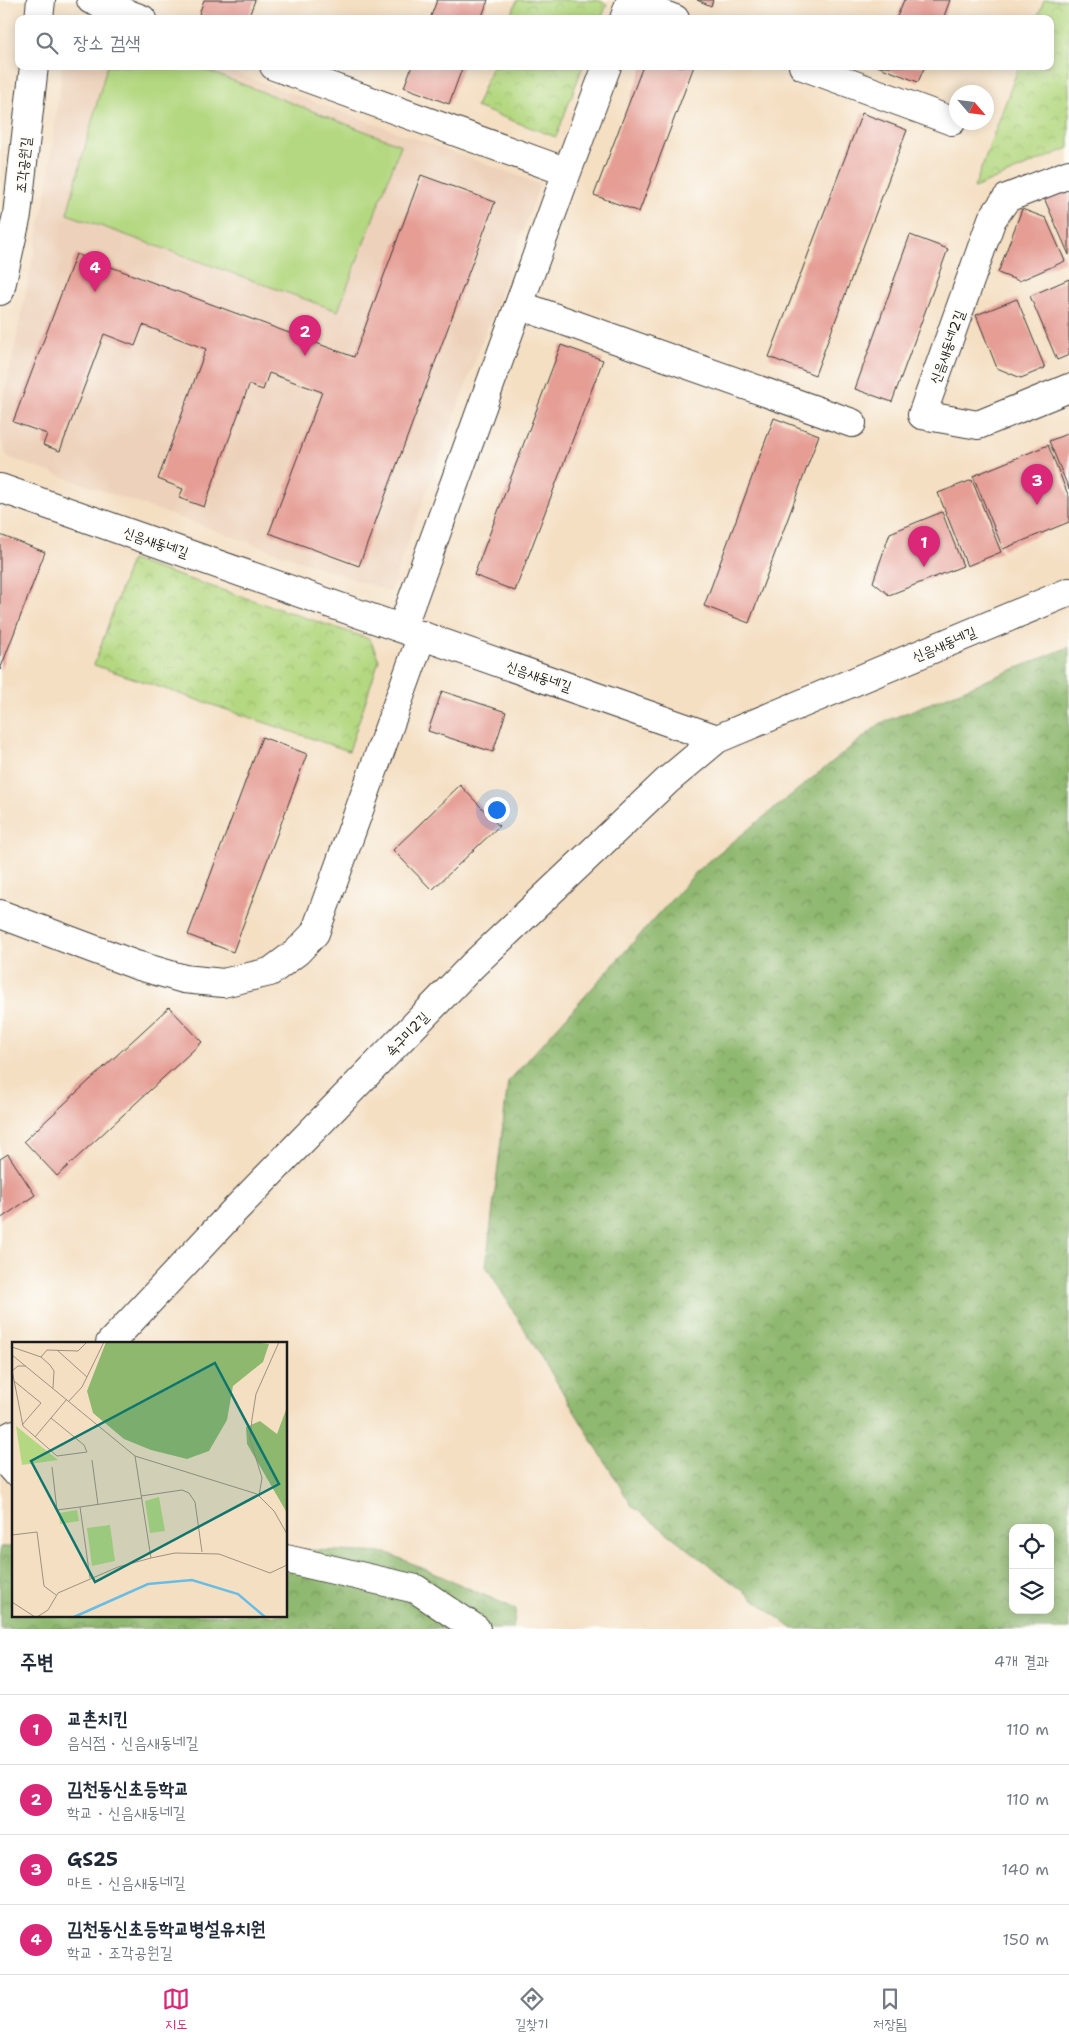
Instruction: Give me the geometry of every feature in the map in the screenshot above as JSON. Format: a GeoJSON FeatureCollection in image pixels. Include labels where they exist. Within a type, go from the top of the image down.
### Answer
{"type":"FeatureCollection","features":[{"type":"Feature","properties":{"kind":"street"},"geometry":{"type":"LineString","coordinates":[[39,15],[41,0]]}},
{"type":"Feature","properties":{"kind":"street"},"geometry":{"type":"LineString","coordinates":[[91,0],[131,15]]}},
{"type":"Feature","properties":{"kind":"street"},"geometry":{"type":"LineString","coordinates":[[625,15],[630,2],[664,15]]}},
{"type":"Feature","properties":{"kind":"street","name":"조각공원길"},"geometry":{"type":"LineString","coordinates":[[0,292],[17,215],[34,70]]}},
{"type":"Feature","properties":{"kind":"street"},"geometry":{"type":"LineString","coordinates":[[285,70],[567,172]]}},
{"type":"Feature","properties":{"kind":"street"},"geometry":{"type":"LineString","coordinates":[[0,914],[136,965],[184,979],[223,984],[270,972],[297,952],[315,933],[519,305],[605,70]]}},
{"type":"Feature","properties":{"kind":"street"},"geometry":{"type":"LineString","coordinates":[[814,70],[949,120]]}},
{"type":"Feature","properties":{"kind":"street","name":"신음새동네2길"},"geometry":{"type":"LineString","coordinates":[[1069,174],[1007,198],[992,219],[922,416],[978,425],[1069,388]]}},
{"type":"Feature","properties":{"kind":"street"},"geometry":{"type":"LineString","coordinates":[[519,305],[852,423]]}},
{"type":"Feature","properties":{"kind":"street","name":"신음새동네길"},"geometry":{"type":"LineString","coordinates":[[0,488],[717,739],[1069,592]]}},
{"type":"Feature","properties":{"kind":"street","name":"속구미2길"},"geometry":{"type":"LineString","coordinates":[[111,1342],[232,1213],[473,965],[667,780],[717,739]]}},
{"type":"Feature","properties":{"kind":"street"},"geometry":{"type":"LineString","coordinates":[[0,1441],[12,1435]]}},
{"type":"Feature","properties":{"kind":"street"},"geometry":{"type":"LineString","coordinates":[[0,1455],[12,1469]]}},
{"type":"Feature","properties":{"kind":"street"},"geometry":{"type":"LineString","coordinates":[[288,1559],[416,1589],[476,1629]]}},
{"type":"Feature","properties":{"kind":"shaded area"},"geometry":{"type":"Polygon","coordinates":[[[62,70],[228,70],[540,184],[390,592],[7,457],[0,437],[0,416],[46,195],[62,70]]]}},
{"type":"Feature","properties":{"kind":"green space"},"geometry":{"type":"Polygon","coordinates":[[[517,0],[597,0],[607,4],[603,15],[511,15],[517,0]]]}},
{"type":"Feature","properties":{"kind":"green space"},"geometry":{"type":"Polygon","coordinates":[[[1044,0],[1069,0],[1069,148],[974,188],[1018,70],[1054,70],[1054,15],[1038,15],[1044,0]]]}},
{"type":"Feature","properties":{"kind":"green space"},"geometry":{"type":"Polygon","coordinates":[[[106,70],[205,70],[401,145],[338,311],[67,214],[106,70]]]}},
{"type":"Feature","properties":{"kind":"green space"},"geometry":{"type":"Polygon","coordinates":[[[490,70],[581,70],[556,137],[476,107],[490,70]]]}},
{"type":"Feature","properties":{"kind":"green space"},"geometry":{"type":"Polygon","coordinates":[[[131,560],[370,639],[379,660],[349,751],[94,665],[131,560]]]}},
{"type":"Feature","properties":{"kind":"green space"},"geometry":{"type":"Polygon","coordinates":[[[1069,647],[1069,1629],[793,1629],[632,1506],[486,1266],[508,1082],[700,868],[881,723],[1069,647]]]}},
{"type":"Feature","properties":{"kind":"green space"},"geometry":{"type":"Polygon","coordinates":[[[0,1547],[12,1547],[12,1616],[288,1616],[288,1549],[388,1553],[516,1609],[513,1629],[0,1629],[0,1547]]]}},
{"type":"Feature","properties":{"kind":"building"},"geometry":{"type":"Polygon","coordinates":[[[204,0],[255,0],[249,15],[199,14],[204,0]]]}},
{"type":"Feature","properties":{"kind":"building"},"geometry":{"type":"Polygon","coordinates":[[[437,0],[488,0],[482,15],[431,15],[437,0]]]}},
{"type":"Feature","properties":{"kind":"building"},"geometry":{"type":"Polygon","coordinates":[[[697,0],[713,0],[711,6],[697,0]]]}},
{"type":"Feature","properties":{"kind":"building"},"geometry":{"type":"Polygon","coordinates":[[[904,0],[950,0],[944,15],[898,15],[904,0]]]}},
{"type":"Feature","properties":{"kind":"building"},"geometry":{"type":"Polygon","coordinates":[[[410,70],[462,70],[449,104],[404,87],[410,70]]]}},
{"type":"Feature","properties":{"kind":"building"},"geometry":{"type":"Polygon","coordinates":[[[641,70],[692,70],[639,212],[594,195],[641,70]]]}},
{"type":"Feature","properties":{"kind":"building"},"geometry":{"type":"Polygon","coordinates":[[[887,70],[923,70],[918,82],[887,70]]]}},
{"type":"Feature","properties":{"kind":"building"},"geometry":{"type":"Polygon","coordinates":[[[862,113],[907,130],[815,375],[769,357],[862,113]]]}},
{"type":"Feature","properties":{"kind":"building"},"geometry":{"type":"Polygon","coordinates":[[[421,175],[495,202],[359,566],[269,533],[322,392],[269,373],[263,390],[249,385],[204,507],[179,498],[183,489],[158,479],[206,349],[143,325],[135,346],[104,334],[60,451],[43,445],[47,434],[13,422],[76,254],[354,357],[421,175]]]}},
{"type":"Feature","properties":{"kind":"building"},"geometry":{"type":"Polygon","coordinates":[[[1069,187],[1069,255],[1044,198],[1069,187]]]}},
{"type":"Feature","properties":{"kind":"building"},"geometry":{"type":"Polygon","coordinates":[[[1022,209],[1046,218],[1065,261],[1019,281],[998,273],[1022,209]]]}},
{"type":"Feature","properties":{"kind":"building"},"geometry":{"type":"Polygon","coordinates":[[[910,235],[948,249],[892,402],[855,389],[910,235]]]}},
{"type":"Feature","properties":{"kind":"building"},"geometry":{"type":"Polygon","coordinates":[[[1069,279],[1069,355],[1057,360],[1030,296],[1069,279]]]}},
{"type":"Feature","properties":{"kind":"building"},"geometry":{"type":"Polygon","coordinates":[[[1017,299],[1045,368],[1021,378],[997,368],[976,315],[1017,299]]]}},
{"type":"Feature","properties":{"kind":"building"},"geometry":{"type":"Polygon","coordinates":[[[561,345],[603,360],[515,591],[474,575],[561,345]]]}},
{"type":"Feature","properties":{"kind":"building"},"geometry":{"type":"Polygon","coordinates":[[[774,418],[819,435],[749,623],[704,606],[774,418]]]}},
{"type":"Feature","properties":{"kind":"building"},"geometry":{"type":"Polygon","coordinates":[[[1069,433],[1069,489],[1049,441],[1069,433]]]}},
{"type":"Feature","properties":{"kind":"building"},"geometry":{"type":"Polygon","coordinates":[[[1048,445],[1069,497],[1069,522],[1003,549],[973,476],[1048,445]]]}},
{"type":"Feature","properties":{"kind":"building"},"geometry":{"type":"Polygon","coordinates":[[[972,480],[1001,552],[967,566],[938,493],[972,480]]]}},
{"type":"Feature","properties":{"kind":"building"},"geometry":{"type":"Polygon","coordinates":[[[942,512],[963,566],[889,595],[873,582],[890,533],[942,512]]]}},
{"type":"Feature","properties":{"kind":"building"},"geometry":{"type":"Polygon","coordinates":[[[0,535],[45,552],[0,670],[0,535]]]}},
{"type":"Feature","properties":{"kind":"building"},"geometry":{"type":"Polygon","coordinates":[[[442,691],[506,712],[493,752],[428,731],[442,691]]]}},
{"type":"Feature","properties":{"kind":"building"},"geometry":{"type":"Polygon","coordinates":[[[262,737],[307,754],[233,952],[188,935],[262,737]]]}},
{"type":"Feature","properties":{"kind":"building"},"geometry":{"type":"Polygon","coordinates":[[[460,785],[499,826],[432,890],[393,850],[460,785]]]}},
{"type":"Feature","properties":{"kind":"building"},"geometry":{"type":"Polygon","coordinates":[[[169,1007],[202,1042],[57,1176],[24,1141],[169,1007]]]}},
{"type":"Feature","properties":{"kind":"building"},"geometry":{"type":"Polygon","coordinates":[[[8,1154],[35,1195],[0,1219],[0,1159],[8,1154]]]}},
{"type":"Feature","properties":{"kind":"place","name":"김천동신초등학교병설유치원"},"geometry":{"type":"Point","coordinates":[95,292]}},
{"type":"Feature","properties":{"kind":"place","name":"김천동신초등학교"},"geometry":{"type":"Point","coordinates":[305,356]}},
{"type":"Feature","properties":{"kind":"place","name":"GS25"},"geometry":{"type":"Point","coordinates":[1037,505]}},
{"type":"Feature","properties":{"kind":"place","name":"교촌치킨"},"geometry":{"type":"Point","coordinates":[924,567]}}]}
